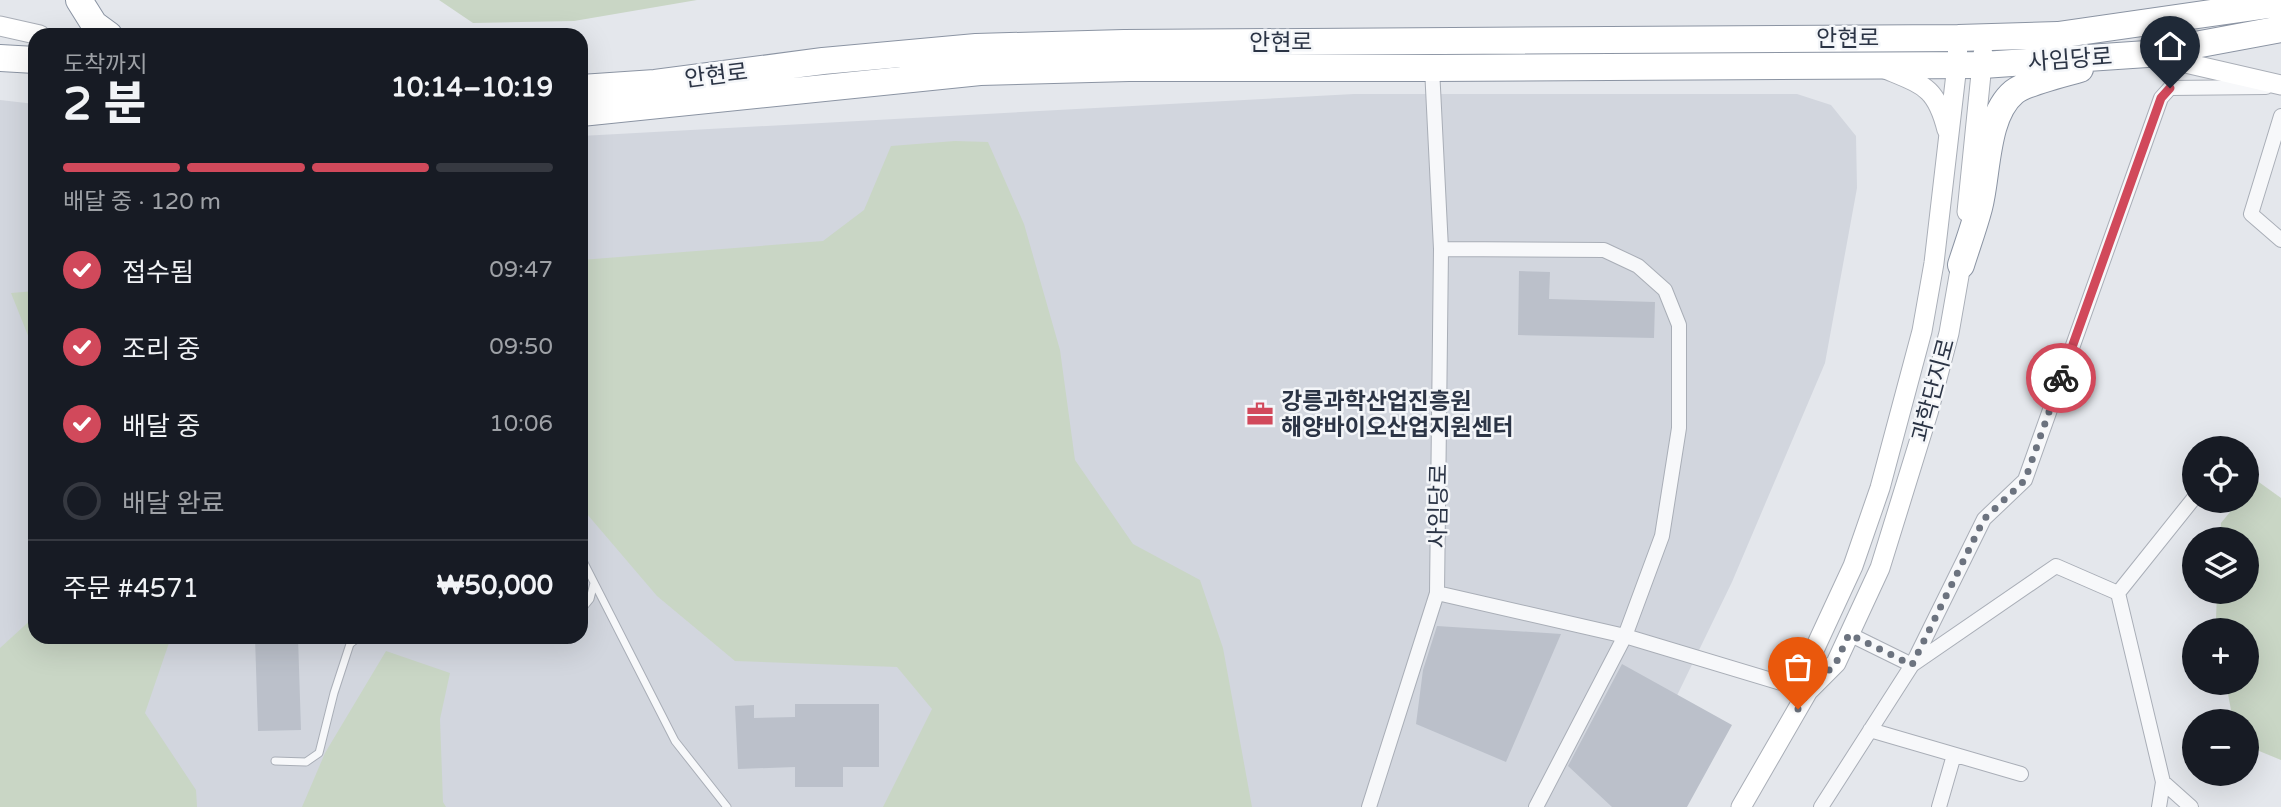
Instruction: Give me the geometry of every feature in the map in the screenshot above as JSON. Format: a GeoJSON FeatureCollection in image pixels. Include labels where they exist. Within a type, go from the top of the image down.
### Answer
{"type":"FeatureCollection","features":[{"type":"Feature","properties":{"kind":"highway"},"geometry":{"type":"LineString","coordinates":[[79,0],[99,28]]}},
{"type":"Feature","properties":{"kind":"highway","name":"사임당로"},"geometry":{"type":"LineString","coordinates":[[1970,37],[2058,35],[2281,3]]}},
{"type":"Feature","properties":{"kind":"highway","name":"사임당로"},"geometry":{"type":"LineString","coordinates":[[1970,65],[2147,54],[2281,29]]}},
{"type":"Feature","properties":{"kind":"highway","name":"안현로"},"geometry":{"type":"LineString","coordinates":[[588,88],[655,83],[823,61],[976,47],[1125,43],[1970,37]]}},
{"type":"Feature","properties":{"kind":"highway"},"geometry":{"type":"LineString","coordinates":[[1431,41],[1432,68]]}},
{"type":"Feature","properties":{"kind":"highway"},"geometry":{"type":"LineString","coordinates":[[1961,265],[1980,207],[1995,122],[2003,104],[2015,90],[2063,73],[2147,54]]}},
{"type":"Feature","properties":{"kind":"highway"},"geometry":{"type":"LineString","coordinates":[[0,58],[28,59]]}},
{"type":"Feature","properties":{"kind":"highway","name":"안현로"},"geometry":{"type":"LineString","coordinates":[[588,112],[981,72],[1129,68],[1970,65]]}},
{"type":"Feature","properties":{"kind":"street"},"geometry":{"type":"LineString","coordinates":[[0,26],[28,32]]}},
{"type":"Feature","properties":{"kind":"street"},"geometry":{"type":"LineString","coordinates":[[1970,37],[1970,65]]}},
{"type":"Feature","properties":{"kind":"street"},"geometry":{"type":"LineString","coordinates":[[0,51],[28,57]]}},
{"type":"Feature","properties":{"kind":"street"},"geometry":{"type":"LineString","coordinates":[[2147,54],[2281,86]]}},
{"type":"Feature","properties":{"kind":"street"},"geometry":{"type":"LineString","coordinates":[[1876,65],[1921,84],[1935,96],[1948,137]]}},
{"type":"Feature","properties":{"kind":"street","name":"과학단지로"},"geometry":{"type":"LineString","coordinates":[[1808,691],[1809,661],[1853,566],[1880,488],[1922,331],[1934,264],[1948,137],[1970,65]]}},
{"type":"Feature","properties":{"kind":"street","name":"과학단지로"},"geometry":{"type":"LineString","coordinates":[[1741,807],[1808,691],[1836,663],[1880,568],[1924,426],[1950,333],[1961,265],[1970,65]]}},
{"type":"Feature","properties":{"kind":"street","name":"사임당로"},"geometry":{"type":"LineString","coordinates":[[1368,807],[1437,593],[1441,249],[1432,68]]}},
{"type":"Feature","properties":{"kind":"street"},"geometry":{"type":"LineString","coordinates":[[1821,807],[1912,665],[1984,519],[2025,480],[2161,98],[2170,88],[2281,86]]}},
{"type":"Feature","properties":{"kind":"street"},"geometry":{"type":"LineString","coordinates":[[2281,116],[2251,214],[2281,240]]}},
{"type":"Feature","properties":{"kind":"street"},"geometry":{"type":"LineString","coordinates":[[1441,249],[1604,250],[1639,266],[1665,290],[1679,325],[1679,428],[1662,536],[1625,636],[1536,807]]}},
{"type":"Feature","properties":{"kind":"street"},"geometry":{"type":"LineString","coordinates":[[2118,593],[2182,513]]}},
{"type":"Feature","properties":{"kind":"street"},"geometry":{"type":"LineString","coordinates":[[1912,665],[2056,566],[2118,593]]}},
{"type":"Feature","properties":{"kind":"street"},"geometry":{"type":"LineString","coordinates":[[1437,593],[1625,636],[1808,691]]}},
{"type":"Feature","properties":{"kind":"street"},"geometry":{"type":"LineString","coordinates":[[2118,593],[2163,782],[2159,807]]}},
{"type":"Feature","properties":{"kind":"street"},"geometry":{"type":"LineString","coordinates":[[1849,634],[1912,665]]}},
{"type":"Feature","properties":{"kind":"street"},"geometry":{"type":"LineString","coordinates":[[1870,730],[2021,774]]}},
{"type":"Feature","properties":{"kind":"street"},"geometry":{"type":"LineString","coordinates":[[1940,807],[1954,755]]}},
{"type":"Feature","properties":{"kind":"street"},"geometry":{"type":"LineString","coordinates":[[2163,782],[2192,807]]}},
{"type":"Feature","properties":{"kind":"lane"},"geometry":{"type":"LineString","coordinates":[[588,570],[675,741],[727,807]]}},
{"type":"Feature","properties":{"kind":"lane"},"geometry":{"type":"LineString","coordinates":[[588,601],[594,582]]}},
{"type":"Feature","properties":{"kind":"lane"},"geometry":{"type":"LineString","coordinates":[[275,761],[306,762],[319,753],[334,693],[351,644]]}},
{"type":"Feature","properties":{"kind":"shaded area"},"geometry":{"type":"Polygon","coordinates":[[[1354,94],[1797,94],[1831,105],[1856,136],[1857,188],[1825,363],[1732,582],[1623,807],[0,807],[0,100],[28,103],[28,644],[588,644],[588,136],[1354,94]]]}},
{"type":"Feature","properties":{"kind":"green space"},"geometry":{"type":"Polygon","coordinates":[[[439,0],[697,0],[574,21],[473,23],[439,0]]]}},
{"type":"Feature","properties":{"kind":"green space"},"geometry":{"type":"Polygon","coordinates":[[[955,141],[988,142],[1024,224],[1060,350],[1075,460],[1133,544],[1200,580],[1223,648],[1252,807],[883,807],[932,709],[897,667],[735,661],[657,596],[588,515],[588,259],[823,241],[864,210],[891,146],[955,141]]]}},
{"type":"Feature","properties":{"kind":"green space"},"geometry":{"type":"Polygon","coordinates":[[[28,292],[28,336],[11,293],[28,292]]]}},
{"type":"Feature","properties":{"kind":"green space"},"geometry":{"type":"Polygon","coordinates":[[[2259,482],[2281,498],[2281,760],[2259,751],[2259,709],[2231,709],[2228,695],[2259,695],[2259,618],[2216,618],[2217,604],[2259,604],[2259,527],[2221,527],[2229,513],[2259,513],[2259,482]]]}},
{"type":"Feature","properties":{"kind":"green space"},"geometry":{"type":"Polygon","coordinates":[[[28,622],[28,644],[169,644],[145,713],[196,790],[197,807],[0,807],[0,648],[28,622]]]}},
{"type":"Feature","properties":{"kind":"green space"},"geometry":{"type":"Polygon","coordinates":[[[386,651],[450,673],[440,719],[443,802],[446,807],[302,807],[325,753],[386,651]]]}},
{"type":"Feature","properties":{"kind":"building"},"geometry":{"type":"Polygon","coordinates":[[[1519,271],[1550,272],[1549,299],[1655,302],[1654,338],[1518,335],[1519,271]]]}},
{"type":"Feature","properties":{"kind":"building"},"geometry":{"type":"Polygon","coordinates":[[[1437,626],[1561,634],[1506,762],[1416,724],[1423,670],[1437,626]]]}},
{"type":"Feature","properties":{"kind":"building"},"geometry":{"type":"Polygon","coordinates":[[[255,644],[298,644],[301,730],[258,731],[255,644]]]}},
{"type":"Feature","properties":{"kind":"building"},"geometry":{"type":"Polygon","coordinates":[[[1622,664],[1732,725],[1687,807],[1612,807],[1568,766],[1622,664]]]}},
{"type":"Feature","properties":{"kind":"building"},"geometry":{"type":"Polygon","coordinates":[[[795,704],[879,704],[879,767],[843,767],[843,787],[795,787],[795,767],[738,769],[735,706],[754,705],[754,718],[795,717],[795,704]]]}},
{"type":"Feature","properties":{"kind":"way so far"},"geometry":{"type":"LineString","coordinates":[[1798,709],[1808,691],[1836,663],[1849,634],[1912,665],[1984,519],[2025,480],[2061,378]]}},
{"type":"Feature","properties":{"kind":"place","name":"강릉과학산업진흥원 해양바이오산업지원센터"},"geometry":{"type":"Point","coordinates":[1260,414]}},
{"type":"Feature","properties":{"kind":"route"},"geometry":{"type":"LineString","coordinates":[[2061,378],[2161,98],[2170,88]]}}]}
